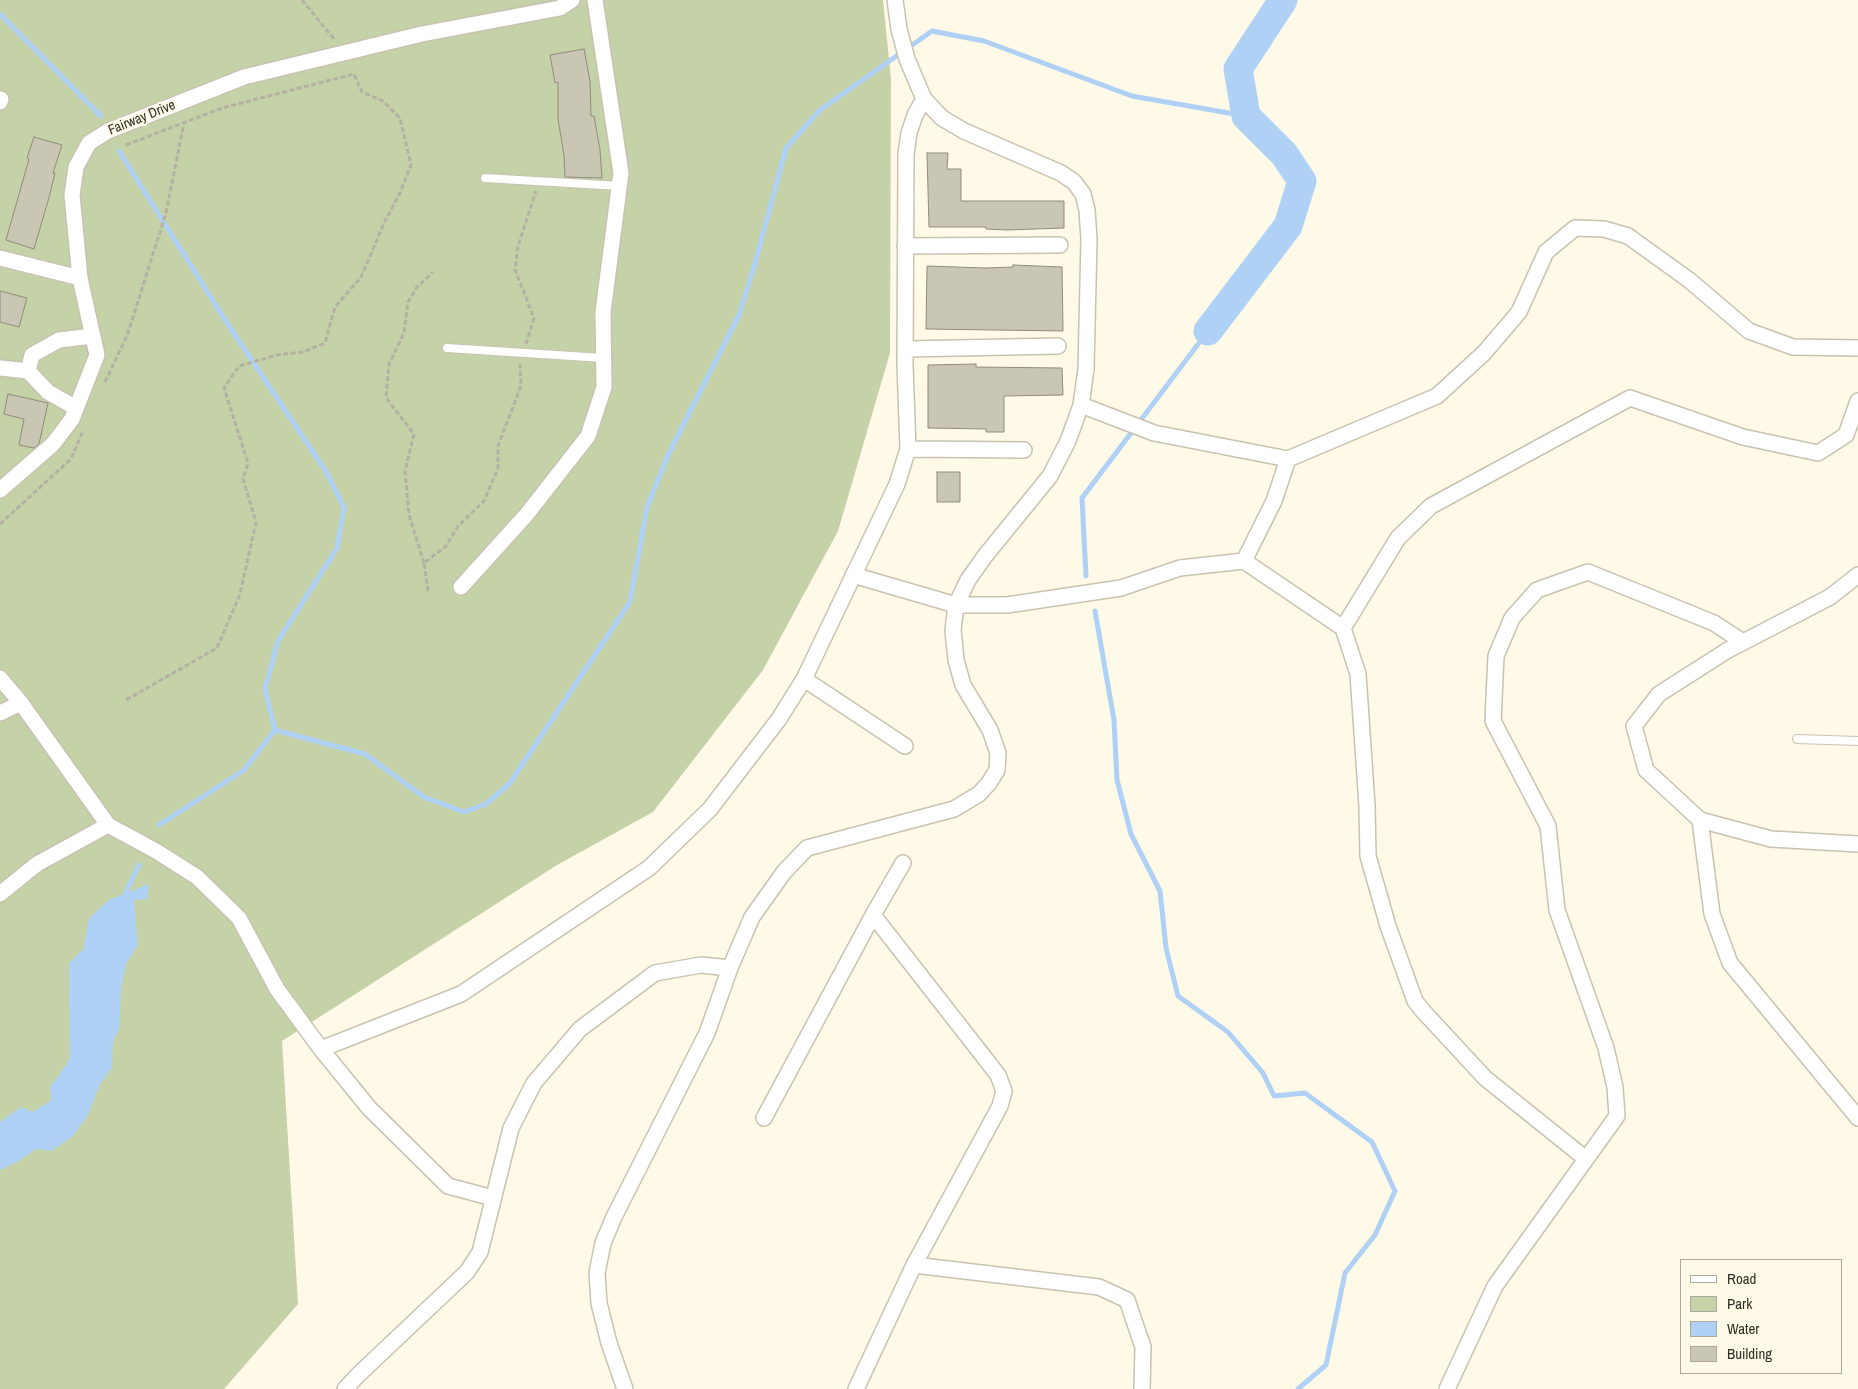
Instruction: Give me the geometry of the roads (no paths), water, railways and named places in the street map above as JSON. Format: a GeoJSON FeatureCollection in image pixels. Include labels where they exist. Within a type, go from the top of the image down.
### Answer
{"type":"FeatureCollection","features":[{"type":"Feature","properties":{"kind":"street","name":"Fairway Drive"},"geometry":{"type":"LineString","coordinates":[[0,490],[53,444],[72,419],[97,354],[80,278],[72,195],[76,167],[89,143],[108,131],[244,77],[422,34],[560,8],[572,0]]}},
{"type":"Feature","properties":{"kind":"street"},"geometry":{"type":"LineString","coordinates":[[461,587],[527,514],[588,436],[604,387],[603,312],[621,173],[595,0]]}},
{"type":"Feature","properties":{"kind":"street"},"geometry":{"type":"LineString","coordinates":[[625,1389],[609,1343],[599,1303],[597,1273],[604,1243],[614,1216],[707,1033],[730,968],[752,917],[784,872],[807,848],[954,809],[979,794],[997,770],[998,753],[990,730],[963,685],[956,660],[953,630],[956,606],[968,580],[1050,476],[1068,441],[1081,405],[1086,369],[1088,239],[1087,210],[1083,194],[1074,182],[1061,172],[964,131],[942,118],[924,99],[907,59],[899,29],[895,0]]}},
{"type":"Feature","properties":{"kind":"street"},"geometry":{"type":"LineString","coordinates":[[321,1048],[461,994],[649,868],[710,809],[779,719],[804,679],[897,484],[908,449],[905,246],[906,154],[909,133],[924,99]]}},
{"type":"Feature","properties":{"kind":"street"},"geometry":{"type":"LineString","coordinates":[[1081,405],[1154,433],[1288,459],[1437,396],[1484,353],[1519,312],[1546,252],[1575,228],[1604,230],[1628,236],[1689,280],[1749,331],[1793,347],[1858,348]]}},
{"type":"Feature","properties":{"kind":"street"},"geometry":{"type":"LineString","coordinates":[[905,246],[1060,245]]}},
{"type":"Feature","properties":{"kind":"street"},"geometry":{"type":"LineString","coordinates":[[0,258],[80,278]]}},
{"type":"Feature","properties":{"kind":"street"},"geometry":{"type":"LineString","coordinates":[[28,371],[32,355],[59,340],[93,336]]}},
{"type":"Feature","properties":{"kind":"street"},"geometry":{"type":"LineString","coordinates":[[906,348],[1058,346]]}},
{"type":"Feature","properties":{"kind":"street"},"geometry":{"type":"LineString","coordinates":[[0,368],[28,371],[48,392],[76,408]]}},
{"type":"Feature","properties":{"kind":"street"},"geometry":{"type":"LineString","coordinates":[[1343,628],[1398,538],[1431,506],[1630,398],[1742,438],[1818,453],[1846,435],[1858,401]]}},
{"type":"Feature","properties":{"kind":"street"},"geometry":{"type":"LineString","coordinates":[[908,449],[1024,450]]}},
{"type":"Feature","properties":{"kind":"street"},"geometry":{"type":"LineString","coordinates":[[1244,561],[1274,502],[1288,459]]}},
{"type":"Feature","properties":{"kind":"street"},"geometry":{"type":"LineString","coordinates":[[853,575],[956,606],[1007,605],[1121,588],[1180,568],[1244,561],[1343,628],[1358,674],[1367,806],[1368,856],[1388,926],[1415,1001],[1422,1011],[1485,1078],[1586,1159]]}},
{"type":"Feature","properties":{"kind":"street"},"geometry":{"type":"LineString","coordinates":[[1447,1389],[1495,1286],[1617,1116],[1615,1087],[1606,1048],[1557,910],[1548,826],[1493,721],[1496,656],[1512,618],[1537,590],[1588,572],[1714,623],[1743,642]]}},
{"type":"Feature","properties":{"kind":"street"},"geometry":{"type":"LineString","coordinates":[[1858,575],[1830,597],[1743,642],[1659,694],[1634,726],[1646,770],[1700,820],[1771,839],[1858,844]]}},
{"type":"Feature","properties":{"kind":"street"},"geometry":{"type":"LineString","coordinates":[[0,678],[21,703],[108,825],[156,850],[198,877],[238,918],[277,989],[368,1108],[448,1186],[493,1198]]}},
{"type":"Feature","properties":{"kind":"street"},"geometry":{"type":"LineString","coordinates":[[804,679],[905,746]]}},
{"type":"Feature","properties":{"kind":"street"},"geometry":{"type":"LineString","coordinates":[[0,713],[21,703]]}},
{"type":"Feature","properties":{"kind":"street"},"geometry":{"type":"LineString","coordinates":[[1700,820],[1712,914],[1730,964],[1858,1118]]}},
{"type":"Feature","properties":{"kind":"street"},"geometry":{"type":"LineString","coordinates":[[0,894],[37,864],[108,825]]}},
{"type":"Feature","properties":{"kind":"street"},"geometry":{"type":"LineString","coordinates":[[764,1118],[902,863]]}},
{"type":"Feature","properties":{"kind":"street"},"geometry":{"type":"LineString","coordinates":[[856,1389],[914,1265],[1000,1106],[1004,1091],[998,1076],[873,915]]}},
{"type":"Feature","properties":{"kind":"street"},"geometry":{"type":"LineString","coordinates":[[345,1389],[468,1272],[480,1252],[510,1128],[534,1083],[580,1029],[655,973],[701,965],[730,968]]}},
{"type":"Feature","properties":{"kind":"street"},"geometry":{"type":"LineString","coordinates":[[914,1265],[1100,1287],[1127,1300],[1143,1347],[1142,1389]]}},
{"type":"Feature","properties":{"kind":"lane"},"geometry":{"type":"LineString","coordinates":[[485,178],[620,186]]}},
{"type":"Feature","properties":{"kind":"lane"},"geometry":{"type":"LineString","coordinates":[[446,348],[603,358]]}},
{"type":"Feature","properties":{"kind":"lane"},"geometry":{"type":"LineString","coordinates":[[1797,739],[1858,741]]}},
{"type":"Feature","properties":{"kind":"water"},"geometry":{"type":"Polygon","coordinates":[[[149,884],[147,899],[134,900],[138,945],[126,964],[121,989],[120,1026],[113,1042],[112,1068],[99,1086],[88,1115],[73,1136],[52,1151],[36,1149],[17,1162],[0,1170],[0,1122],[21,1107],[32,1112],[51,1101],[50,1087],[70,1057],[69,963],[83,950],[89,918],[109,900],[149,884]]]}},
{"type":"Feature","properties":{"kind":"waterway"},"geometry":{"type":"LineString","coordinates":[[1208,331],[1288,226],[1302,181],[1284,154],[1246,116],[1238,69],[1283,0]]}},
{"type":"Feature","properties":{"kind":"waterway"},"geometry":{"type":"LineString","coordinates":[[0,14],[101,116]]}},
{"type":"Feature","properties":{"kind":"waterway"},"geometry":{"type":"LineString","coordinates":[[275,730],[365,754],[424,797],[464,812],[486,804],[510,783],[630,602],[647,507],[668,455],[739,315],[786,148],[820,110],[932,31],[984,41],[1132,96],[1246,116]]}},
{"type":"Feature","properties":{"kind":"waterway"},"geometry":{"type":"LineString","coordinates":[[119,151],[227,323],[327,473],[344,508],[337,548],[278,641],[265,689],[275,730]]}},
{"type":"Feature","properties":{"kind":"waterway"},"geometry":{"type":"LineString","coordinates":[[1086,576],[1082,498],[1208,331]]}},
{"type":"Feature","properties":{"kind":"waterway"},"geometry":{"type":"LineString","coordinates":[[1095,611],[1114,720],[1117,780],[1131,834],[1160,891],[1166,948],[1178,996],[1228,1032],[1263,1073],[1274,1096],[1305,1093],[1372,1142],[1395,1191],[1375,1235],[1345,1273],[1326,1365],[1298,1389]]}},
{"type":"Feature","properties":{"kind":"waterway"},"geometry":{"type":"LineString","coordinates":[[159,825],[244,770],[275,730]]}},
{"type":"Feature","properties":{"kind":"waterway"},"geometry":{"type":"LineString","coordinates":[[123,898],[139,865]]}}]}
